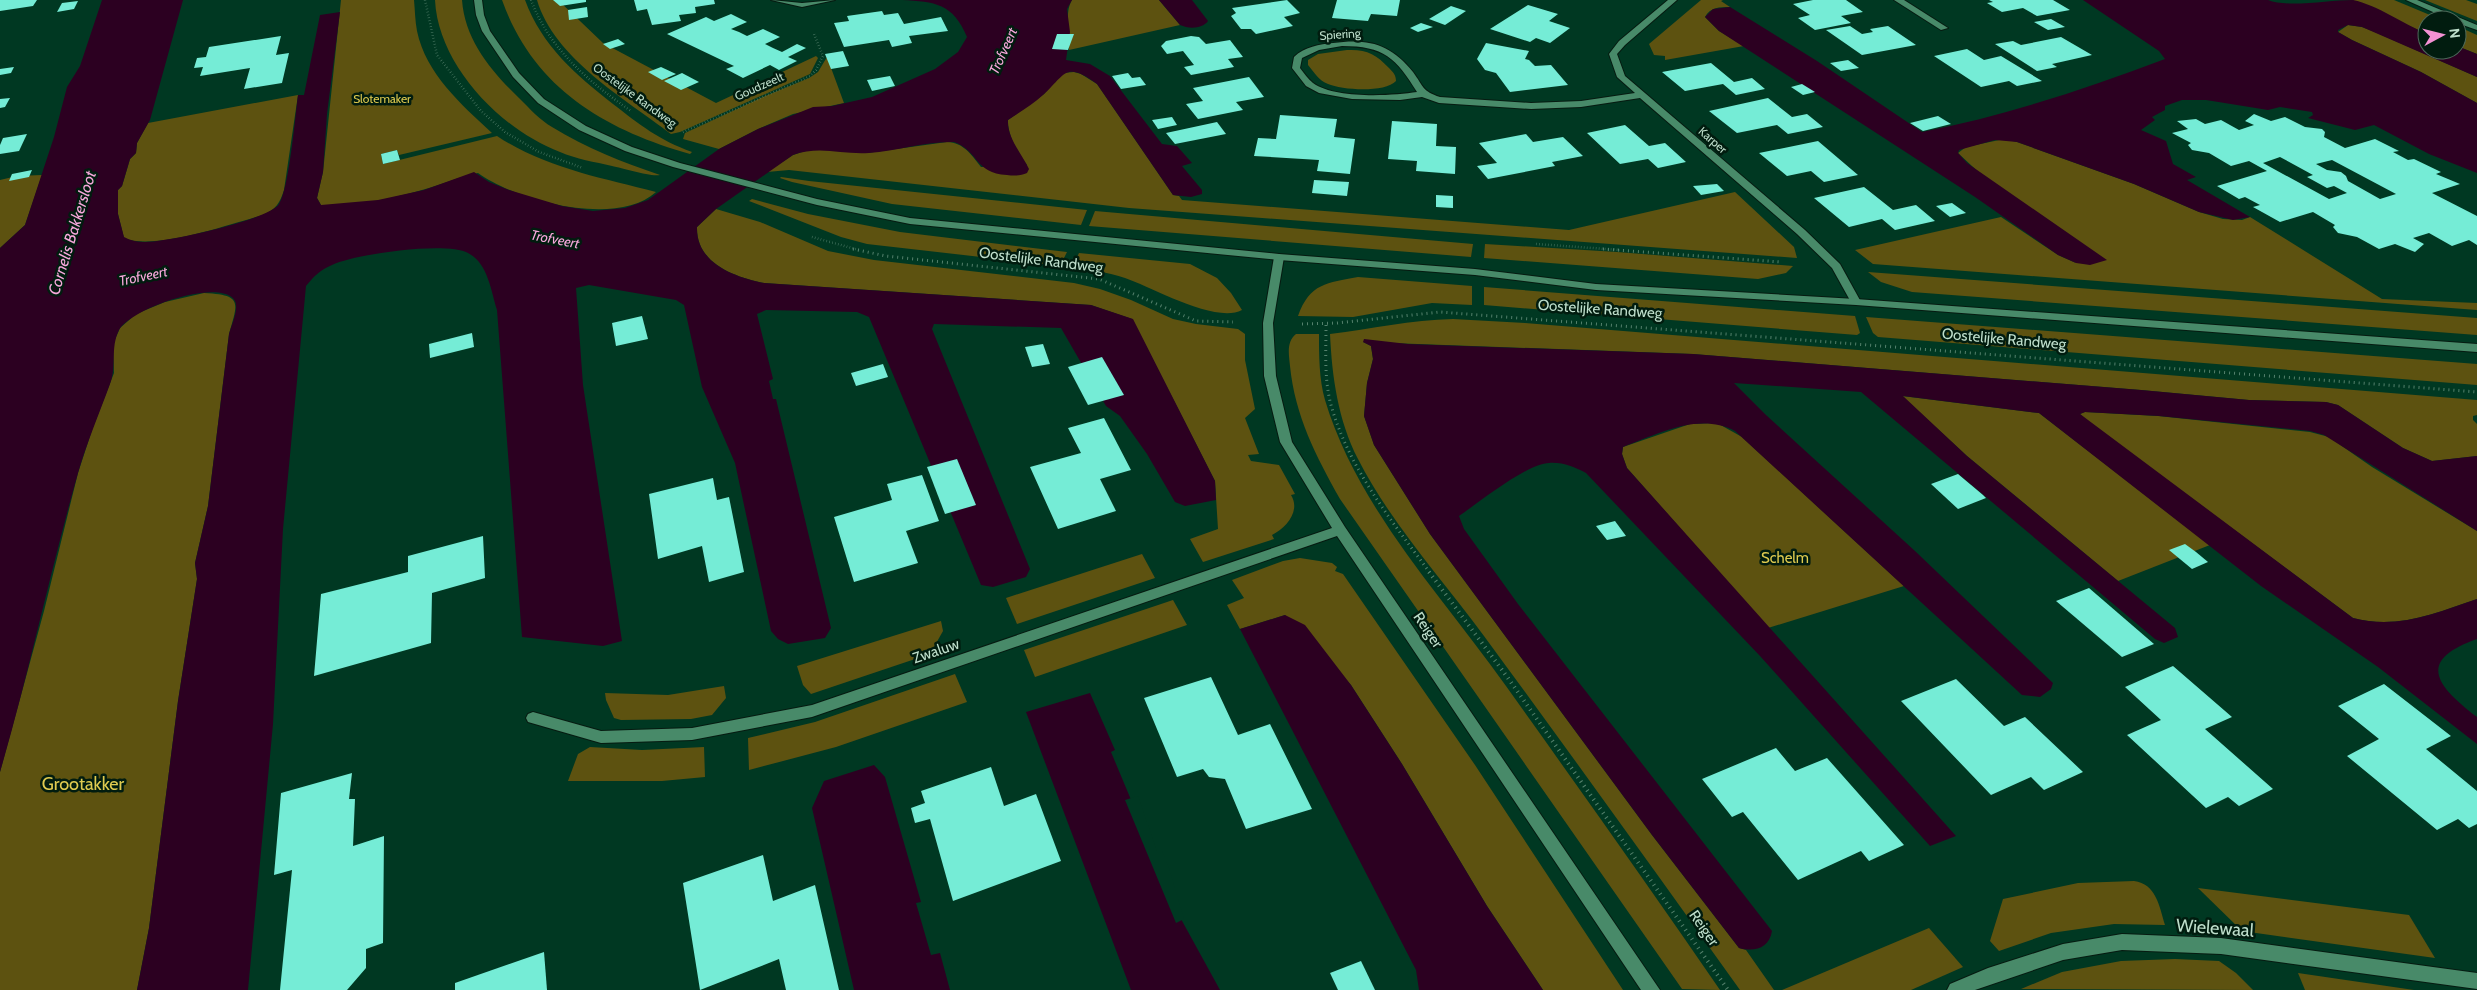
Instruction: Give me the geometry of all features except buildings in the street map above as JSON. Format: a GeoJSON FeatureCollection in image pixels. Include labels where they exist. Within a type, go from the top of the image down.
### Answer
{"type":"FeatureCollection","features":[{"type":"Feature","properties":{"kind":"street","name":"Oostelijke Randweg"},"geometry":{"type":"LineString","coordinates":[[478,0],[478,11],[494,47],[521,82],[539,100],[586,129],[647,155],[684,167],[854,211],[910,221],[1279,257],[1474,272],[1596,287],[1856,302],[2477,348]]}},
{"type":"Feature","properties":{"kind":"street"},"geometry":{"type":"LineString","coordinates":[[775,0],[802,4],[831,0]]}},
{"type":"Feature","properties":{"kind":"street","name":"Karper"},"geometry":{"type":"LineString","coordinates":[[1673,0],[1622,42],[1613,54],[1621,77],[1801,232],[1836,266],[1856,302]]}},
{"type":"Feature","properties":{"kind":"street"},"geometry":{"type":"LineString","coordinates":[[1898,0],[1944,28]]}},
{"type":"Feature","properties":{"kind":"street"},"geometry":{"type":"LineString","coordinates":[[2410,0],[2477,28]]}},
{"type":"Feature","properties":{"kind":"street","name":"Spiering"},"geometry":{"type":"LineString","coordinates":[[1423,94],[1410,73],[1387,51],[1366,44],[1306,50],[1298,57],[1296,68],[1309,84],[1322,91],[1352,96],[1400,97],[1423,94],[1439,100],[1530,106],[1581,104],[1642,95]]}},
{"type":"Feature","properties":{"kind":"street","name":"Reiger"},"geometry":{"type":"LineString","coordinates":[[1279,257],[1268,323],[1270,376],[1286,442],[1340,530],[1651,990]]}},
{"type":"Feature","properties":{"kind":"street","name":"Zwaluw"},"geometry":{"type":"LineString","coordinates":[[533,718],[601,738],[692,734],[812,711],[1340,530]]}},
{"type":"Feature","properties":{"kind":"street","name":"Wielewaal"},"geometry":{"type":"LineString","coordinates":[[1956,990],[1988,976],[2063,952],[2122,942],[2221,946],[2477,981]]}},
{"type":"Feature","properties":{"kind":"path","name":"Oostelijke Randweg"},"geometry":{"type":"LineString","coordinates":[[531,0],[539,23],[560,51],[595,85],[635,114]]}},
{"type":"Feature","properties":{"kind":"path","name":"Goudzeelt"},"geometry":{"type":"LineString","coordinates":[[647,155],[679,133],[810,76],[816,70],[822,56],[802,4]]}},
{"type":"Feature","properties":{"kind":"path","name":"Oostelijke Randweg"},"geometry":{"type":"LineString","coordinates":[[808,236],[835,245],[886,256],[1099,279],[1196,321],[1326,325],[1440,312],[2477,392]]}},
{"type":"Feature","properties":{"kind":"path"},"geometry":{"type":"LineString","coordinates":[[1535,244],[1836,266]]}},
{"type":"Feature","properties":{"kind":"path","name":"Reiger"},"geometry":{"type":"LineString","coordinates":[[1326,325],[1326,376],[1331,406],[1345,443],[1374,497],[1508,678],[1728,990]]}},
{"type":"Feature","properties":{"kind":"green space","name":"Slotemaker"},"geometry":{"type":"Polygon","coordinates":[[[341,0],[414,0],[417,31],[428,61],[446,87],[492,133],[399,155],[397,150],[381,154],[383,164],[497,136],[515,147],[554,164],[595,177],[656,192],[638,203],[617,208],[567,207],[517,193],[478,173],[385,199],[359,204],[321,205],[317,198],[323,172],[341,0]]]}},
{"type":"Feature","properties":{"kind":"green space"},"geometry":{"type":"Polygon","coordinates":[[[435,0],[462,0],[468,29],[490,67],[543,121],[591,148],[660,175],[643,174],[572,157],[538,142],[516,128],[476,92],[460,71],[448,48],[439,24],[435,0]]]}},
{"type":"Feature","properties":{"kind":"green space"},"geometry":{"type":"Polygon","coordinates":[[[502,0],[525,0],[541,32],[573,70],[599,93],[641,125],[660,137],[692,152],[690,154],[629,132],[601,118],[576,101],[553,81],[532,58],[515,31],[502,0]]]}},
{"type":"Feature","properties":{"kind":"green space"},"geometry":{"type":"Polygon","coordinates":[[[537,0],[558,0],[603,43],[716,103],[816,56],[818,58],[810,74],[680,132],[671,134],[613,92],[575,59],[546,21],[537,0]]]}},
{"type":"Feature","properties":{"kind":"green space"},"geometry":{"type":"Polygon","coordinates":[[[1072,0],[1159,0],[1180,25],[1069,50],[1068,11],[1072,0]]]}},
{"type":"Feature","properties":{"kind":"green space"},"geometry":{"type":"Polygon","coordinates":[[[1701,0],[1723,0],[1721,1],[1730,7],[1712,9],[1705,17],[1719,31],[1744,46],[1665,60],[1665,56],[1654,55],[1649,44],[1701,0]]]}},
{"type":"Feature","properties":{"kind":"green space"},"geometry":{"type":"Polygon","coordinates":[[[2352,0],[2394,0],[2418,10],[2417,29],[2352,0]]]}},
{"type":"Feature","properties":{"kind":"green space"},"geometry":{"type":"Polygon","coordinates":[[[2425,0],[2466,0],[2477,4],[2477,21],[2467,17],[2467,10],[2450,10],[2425,0]]]}},
{"type":"Feature","properties":{"kind":"green space"},"geometry":{"type":"Polygon","coordinates":[[[2348,25],[2362,27],[2417,51],[2417,60],[2438,60],[2477,77],[2477,103],[2421,72],[2338,32],[2348,25]]]}},
{"type":"Feature","properties":{"kind":"green space"},"geometry":{"type":"Polygon","coordinates":[[[2467,30],[2477,35],[2477,54],[2467,50],[2467,30]]]}},
{"type":"Feature","properties":{"kind":"green space"},"geometry":{"type":"Polygon","coordinates":[[[1360,50],[1375,56],[1393,72],[1396,81],[1390,85],[1373,89],[1343,88],[1322,81],[1308,65],[1308,60],[1318,54],[1360,50]]]}},
{"type":"Feature","properties":{"kind":"green space"},"geometry":{"type":"Polygon","coordinates":[[[827,57],[844,103],[793,114],[719,149],[683,139],[685,133],[809,78],[818,72],[827,57]]]}},
{"type":"Feature","properties":{"kind":"green space"},"geometry":{"type":"Polygon","coordinates":[[[1074,72],[1097,84],[1173,195],[1179,196],[1182,200],[1569,230],[1735,192],[1794,247],[1797,258],[1129,208],[789,170],[767,172],[793,155],[808,150],[829,149],[867,153],[947,142],[963,147],[981,167],[1027,165],[1014,144],[1009,132],[1008,120],[1044,94],[1062,73],[1074,72]]]}},
{"type":"Feature","properties":{"kind":"green space"},"geometry":{"type":"Polygon","coordinates":[[[298,95],[284,190],[274,208],[263,215],[172,239],[137,241],[124,238],[118,214],[118,190],[122,186],[130,159],[136,153],[137,143],[148,123],[298,95]]]}},
{"type":"Feature","properties":{"kind":"green space"},"geometry":{"type":"Polygon","coordinates":[[[2004,139],[2134,184],[2199,212],[2223,219],[2242,220],[2250,217],[2382,299],[2477,303],[2477,310],[1873,264],[1855,250],[2001,217],[2058,255],[2076,263],[1958,153],[1966,147],[2004,139]]]}},
{"type":"Feature","properties":{"kind":"green space"},"geometry":{"type":"Polygon","coordinates":[[[42,175],[25,225],[0,248],[0,180],[17,176],[42,175]]]}},
{"type":"Feature","properties":{"kind":"green space"},"geometry":{"type":"Polygon","coordinates":[[[781,177],[1087,210],[1081,225],[892,204],[792,182],[781,177]]]}},
{"type":"Feature","properties":{"kind":"green space"},"geometry":{"type":"Polygon","coordinates":[[[752,199],[808,214],[900,232],[1067,252],[1060,266],[867,244],[841,237],[749,201],[752,199]]]}},
{"type":"Feature","properties":{"kind":"green space"},"geometry":{"type":"Polygon","coordinates":[[[716,209],[760,222],[828,251],[874,260],[1074,283],[1100,289],[1131,300],[1173,319],[1238,329],[1245,334],[1245,360],[1255,409],[1245,418],[1259,454],[1248,455],[1251,461],[1279,465],[1295,494],[1291,495],[1294,501],[1293,513],[1287,523],[1272,535],[1274,539],[1203,562],[1190,539],[1218,529],[1215,481],[1132,319],[1091,305],[764,283],[752,280],[729,272],[719,266],[703,250],[698,239],[697,227],[716,209]]]}},
{"type":"Feature","properties":{"kind":"green space"},"geometry":{"type":"Polygon","coordinates":[[[1095,211],[1473,244],[1471,257],[1089,226],[1095,211]]]}},
{"type":"Feature","properties":{"kind":"green space"},"geometry":{"type":"Polygon","coordinates":[[[1485,244],[1793,266],[1786,273],[1758,279],[1484,258],[1485,244]]]}},
{"type":"Feature","properties":{"kind":"green space"},"geometry":{"type":"Polygon","coordinates":[[[1079,253],[1190,264],[1217,278],[1231,293],[1242,310],[1230,313],[1216,312],[1184,303],[1119,276],[1072,268],[1079,253]]]}},
{"type":"Feature","properties":{"kind":"green space"},"geometry":{"type":"Polygon","coordinates":[[[1868,272],[2477,318],[2477,335],[1912,292],[1881,282],[1868,272]]]}},
{"type":"Feature","properties":{"kind":"green space"},"geometry":{"type":"Polygon","coordinates":[[[1358,277],[1472,286],[1472,305],[1432,303],[1353,317],[1298,316],[1308,297],[1321,286],[1358,277]]]}},
{"type":"Feature","properties":{"kind":"green space"},"geometry":{"type":"Polygon","coordinates":[[[1484,287],[1855,316],[1860,333],[1857,335],[1484,305],[1484,287]]]}},
{"type":"Feature","properties":{"kind":"green space","name":"Grootakker"},"geometry":{"type":"Polygon","coordinates":[[[204,293],[231,298],[235,302],[235,307],[229,334],[208,506],[195,563],[197,579],[178,701],[149,928],[137,990],[0,990],[0,772],[44,611],[78,473],[114,373],[113,344],[120,328],[136,314],[165,302],[204,293]]]}},
{"type":"Feature","properties":{"kind":"green space"},"geometry":{"type":"Polygon","coordinates":[[[1866,317],[2477,364],[2477,385],[1878,337],[1873,333],[1866,317]]]}},
{"type":"Feature","properties":{"kind":"green space"},"geometry":{"type":"Polygon","coordinates":[[[1453,319],[1525,323],[2477,400],[2477,415],[2473,416],[2473,420],[2477,424],[2477,456],[2432,461],[2403,448],[2338,405],[2326,402],[2249,400],[1693,354],[1363,342],[1371,346],[1373,359],[1367,383],[1364,416],[1374,445],[1430,534],[1652,835],[1739,948],[1746,950],[1774,990],[1740,990],[1484,636],[1401,528],[1371,482],[1351,444],[1337,398],[1330,334],[1406,323],[1453,319]]]}},
{"type":"Feature","properties":{"kind":"green space"},"geometry":{"type":"Polygon","coordinates":[[[1296,334],[1319,334],[1320,375],[1325,400],[1339,439],[1379,514],[1506,686],[1720,990],[1682,989],[1340,499],[1315,451],[1297,402],[1289,353],[1289,345],[1296,334]]]}},
{"type":"Feature","properties":{"kind":"green space"},"geometry":{"type":"Polygon","coordinates":[[[1902,396],[2039,413],[2210,545],[2118,581],[1967,456],[1902,396]]]}},
{"type":"Feature","properties":{"kind":"green space"},"geometry":{"type":"Polygon","coordinates":[[[2085,412],[2158,416],[2310,432],[2329,437],[2372,467],[2477,531],[2477,599],[2431,614],[2401,621],[2369,621],[2353,618],[2090,423],[2080,414],[2085,412]]]}},
{"type":"Feature","properties":{"kind":"green space","name":"Schelm"},"geometry":{"type":"Polygon","coordinates":[[[1717,423],[1742,437],[1904,586],[1768,628],[1627,468],[1622,454],[1623,447],[1690,424],[1717,423]]]}},
{"type":"Feature","properties":{"kind":"green space"},"geometry":{"type":"Polygon","coordinates":[[[1142,554],[1155,578],[1017,624],[1006,598],[1142,554]]]}},
{"type":"Feature","properties":{"kind":"green space"},"geometry":{"type":"Polygon","coordinates":[[[1300,558],[1332,563],[1337,567],[1335,571],[1343,574],[1475,765],[1623,990],[1543,990],[1487,906],[1402,764],[1351,685],[1285,615],[1240,629],[1227,605],[1244,598],[1232,580],[1283,561],[1300,558]]]}},
{"type":"Feature","properties":{"kind":"green space"},"geometry":{"type":"Polygon","coordinates":[[[1173,600],[1187,625],[1035,677],[1024,650],[1173,600]]]}},
{"type":"Feature","properties":{"kind":"green space"},"geometry":{"type":"Polygon","coordinates":[[[941,621],[943,631],[930,654],[811,694],[803,685],[797,666],[941,621]]]}},
{"type":"Feature","properties":{"kind":"green space"},"geometry":{"type":"Polygon","coordinates":[[[955,674],[967,702],[836,747],[749,770],[748,738],[815,722],[955,674]]]}},
{"type":"Feature","properties":{"kind":"green space"},"geometry":{"type":"Polygon","coordinates":[[[724,686],[726,698],[712,715],[691,719],[621,720],[614,718],[605,693],[668,695],[724,686]]]}},
{"type":"Feature","properties":{"kind":"green space"},"geometry":{"type":"Polygon","coordinates":[[[590,747],[642,750],[704,747],[705,777],[662,781],[568,781],[578,754],[590,747]]]}},
{"type":"Feature","properties":{"kind":"green space"},"geometry":{"type":"Polygon","coordinates":[[[2134,881],[2147,886],[2152,891],[2156,897],[2165,925],[2114,924],[2051,933],[1999,951],[1990,941],[2003,899],[2078,883],[2134,881]]]}},
{"type":"Feature","properties":{"kind":"green space"},"geometry":{"type":"Polygon","coordinates":[[[2198,888],[2409,915],[2435,958],[2242,931],[2198,888]]]}},
{"type":"Feature","properties":{"kind":"green space"},"geometry":{"type":"Polygon","coordinates":[[[1929,928],[1963,967],[1911,990],[1782,990],[1929,928]]]}},
{"type":"Feature","properties":{"kind":"green space"},"geometry":{"type":"Polygon","coordinates":[[[2175,959],[2219,961],[2236,973],[2253,990],[2021,989],[2062,972],[2121,961],[2175,959]]]}},
{"type":"Feature","properties":{"kind":"green space"},"geometry":{"type":"Polygon","coordinates":[[[2298,973],[2414,990],[2305,990],[2298,973]]]}},
{"type":"Feature","properties":{"kind":"water"},"geometry":{"type":"Polygon","coordinates":[[[102,0],[183,0],[150,120],[137,143],[136,153],[130,159],[122,186],[118,190],[118,214],[124,237],[146,242],[195,234],[238,223],[257,217],[279,204],[283,196],[289,169],[298,95],[304,95],[320,15],[340,12],[327,114],[323,172],[317,198],[321,205],[378,200],[424,190],[474,172],[489,182],[509,190],[562,206],[593,211],[625,208],[648,200],[719,149],[758,129],[813,107],[832,106],[872,97],[935,69],[958,52],[967,37],[956,17],[942,6],[902,0],[1072,0],[1067,9],[1070,32],[1066,60],[1090,64],[1110,76],[1162,144],[1177,146],[1192,163],[1182,166],[1202,190],[1202,194],[1191,197],[1173,195],[1097,84],[1078,73],[1072,72],[1061,76],[1039,98],[1008,120],[1012,139],[1029,169],[1027,173],[1012,176],[988,170],[962,146],[954,142],[933,143],[869,153],[822,150],[803,152],[793,155],[716,209],[697,227],[698,239],[710,259],[719,266],[741,277],[764,283],[1091,305],[1133,319],[1215,481],[1216,500],[1185,506],[1175,502],[1147,454],[1120,416],[1106,406],[1061,328],[934,324],[932,329],[1030,569],[1026,577],[993,587],[981,585],[869,317],[857,312],[766,310],[757,314],[773,379],[769,381],[773,399],[776,399],[831,628],[825,638],[788,644],[778,639],[771,631],[735,463],[702,387],[684,305],[676,300],[589,285],[576,288],[583,385],[622,641],[603,646],[522,637],[497,310],[484,270],[480,263],[468,253],[441,248],[379,253],[332,265],[317,274],[306,286],[283,529],[273,724],[248,990],[137,990],[149,928],[178,701],[197,579],[195,563],[208,506],[229,334],[236,309],[235,301],[227,294],[213,292],[177,298],[140,313],[127,321],[119,330],[116,337],[112,377],[78,473],[0,772],[0,248],[25,225],[54,137],[67,87],[80,66],[102,0]]]}},
{"type":"Feature","properties":{"kind":"water"},"geometry":{"type":"Polygon","coordinates":[[[1159,0],[1192,0],[1208,21],[1202,26],[1195,28],[1180,25],[1159,0]]]}},
{"type":"Feature","properties":{"kind":"water"},"geometry":{"type":"Polygon","coordinates":[[[2083,0],[2268,0],[2297,4],[2353,0],[2362,2],[2417,29],[2417,51],[2362,27],[2348,25],[2338,30],[2338,32],[2421,72],[2477,103],[2477,173],[2429,154],[2374,125],[2355,130],[2308,118],[2313,115],[2312,112],[2280,107],[2268,110],[2206,100],[2182,100],[2165,106],[2165,110],[2152,117],[2155,120],[2141,130],[2166,141],[2173,164],[2196,177],[2187,180],[2250,217],[2233,220],[2199,212],[2134,184],[2017,142],[1995,140],[1959,150],[1958,153],[1967,163],[2107,260],[2090,265],[2076,263],[2058,255],[1975,197],[1719,31],[1705,17],[1713,9],[1730,7],[1817,61],[1922,132],[2014,110],[2105,81],[2165,59],[2159,51],[2083,0]]]}},
{"type":"Feature","properties":{"kind":"water"},"geometry":{"type":"Polygon","coordinates":[[[2467,50],[2477,54],[2477,77],[2438,60],[2467,60],[2467,50]]]}},
{"type":"Feature","properties":{"kind":"water"},"geometry":{"type":"Polygon","coordinates":[[[1364,339],[1408,344],[1693,354],[2249,400],[2326,402],[2338,405],[2403,448],[2432,461],[2477,456],[2477,531],[2324,435],[2310,431],[2159,416],[2085,412],[2080,414],[2353,618],[2385,622],[2401,621],[2431,614],[2477,599],[2477,639],[2458,647],[2445,656],[2439,665],[2439,675],[2451,695],[2477,717],[2477,744],[2378,667],[2261,586],[2039,413],[1903,396],[1967,456],[2175,628],[2178,637],[2164,643],[2155,639],[1861,392],[1734,383],[1766,415],[1915,551],[2053,683],[2051,689],[2040,697],[2022,695],[1735,431],[1721,426],[1693,424],[1664,431],[1623,447],[1622,454],[1627,468],[1956,836],[1930,846],[1760,656],[1586,473],[1559,463],[1540,465],[1516,476],[1459,516],[1464,529],[1518,604],[1772,931],[1768,942],[1760,948],[1750,950],[1739,948],[1652,835],[1430,534],[1374,445],[1364,416],[1367,383],[1373,359],[1371,346],[1363,342],[1364,339]]]}},
{"type":"Feature","properties":{"kind":"water"},"geometry":{"type":"Polygon","coordinates":[[[1285,615],[1305,625],[1351,685],[1402,764],[1487,906],[1543,990],[1419,990],[1416,970],[1240,629],[1285,615]]]}},
{"type":"Feature","properties":{"kind":"water"},"geometry":{"type":"Polygon","coordinates":[[[1090,693],[1115,750],[1111,752],[1181,919],[1220,990],[1131,990],[1026,712],[1090,693]]]}},
{"type":"Feature","properties":{"kind":"water"},"geometry":{"type":"Polygon","coordinates":[[[874,765],[885,777],[921,902],[916,903],[931,955],[940,953],[950,990],[854,990],[812,808],[824,781],[874,765]]]}},
{"type":"Feature","properties":{"kind":"pier"},"geometry":{"type":"Polygon","coordinates":[[[1138,796],[1157,851],[1162,851],[1169,868],[1184,919],[1176,923],[1125,800],[1138,796]]]}},
{"type":"Feature","properties":{"kind":"water label","name":"Trofveert"},"geometry":{"type":"Point","coordinates":[1003,51]}},
{"type":"Feature","properties":{"kind":"water label","name":"Cornelis Bakkersloot"},"geometry":{"type":"Point","coordinates":[72,233]}},
{"type":"Feature","properties":{"kind":"water label","name":"Trofveert"},"geometry":{"type":"Point","coordinates":[555,239]}},
{"type":"Feature","properties":{"kind":"water label","name":"Trofveert"},"geometry":{"type":"Point","coordinates":[143,276]}}]}
